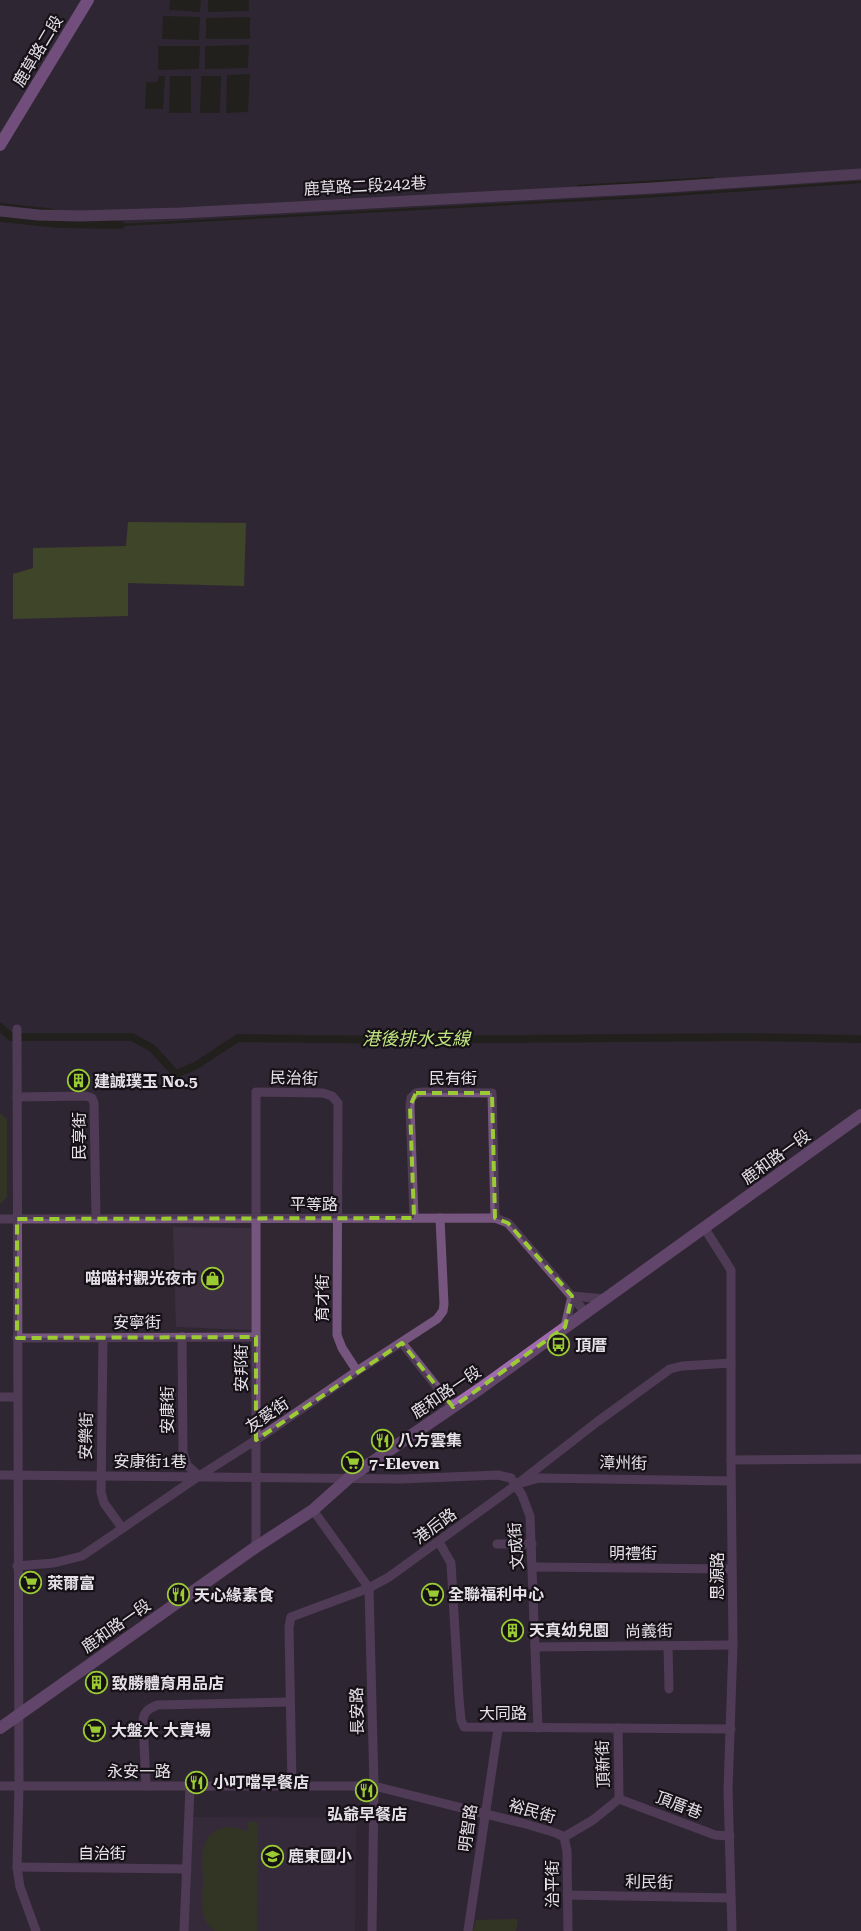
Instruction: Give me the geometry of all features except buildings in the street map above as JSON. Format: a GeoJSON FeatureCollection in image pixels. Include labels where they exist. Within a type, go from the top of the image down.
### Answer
{"type":"FeatureCollection","features":[{"type":"Feature","properties":{"kind":"main road","name":"鹿草路二段"},"geometry":{"type":"LineString","coordinates":[[0,130],[79,0]]}},
{"type":"Feature","properties":{"kind":"main road","name":"鹿草路二段"},"geometry":{"type":"LineString","coordinates":[[0,145],[88,0]]}},
{"type":"Feature","properties":{"kind":"main road","name":"鹿和路一段"},"geometry":{"type":"LineString","coordinates":[[0,1728],[256,1547],[313,1510],[350,1477],[606,1299],[861,1115]]}},
{"type":"Feature","properties":{"kind":"street","name":"鹿草路二段242巷"},"geometry":{"type":"LineString","coordinates":[[0,210],[38,215],[80,216],[172,213],[861,174]]}},
{"type":"Feature","properties":{"kind":"street"},"geometry":{"type":"LineString","coordinates":[[17,1029],[18,1867],[20,1887],[36,1931]]}},
{"type":"Feature","properties":{"kind":"street","name":"民治街"},"geometry":{"type":"LineString","coordinates":[[257,1219],[256,1092],[323,1093],[336,1099],[340,1113],[338,1219]]}},
{"type":"Feature","properties":{"kind":"street","name":"民有街"},"geometry":{"type":"LineString","coordinates":[[414,1218],[410,1106],[411,1098],[423,1092],[492,1093],[495,1218]]}},
{"type":"Feature","properties":{"kind":"street","name":"民享街"},"geometry":{"type":"LineString","coordinates":[[17,1096],[86,1096],[92,1098],[94,1103],[96,1219]]}},
{"type":"Feature","properties":{"kind":"street","name":"友愛街"},"geometry":{"type":"LineString","coordinates":[[17,1566],[54,1564],[82,1556],[199,1476],[437,1319],[443,1311],[444,1304],[440,1218]]}},
{"type":"Feature","properties":{"kind":"street"},"geometry":{"type":"LineString","coordinates":[[495,1218],[508,1223],[586,1313]]}},
{"type":"Feature","properties":{"kind":"street","name":"平等路"},"geometry":{"type":"LineString","coordinates":[[0,1219],[495,1218]]}},
{"type":"Feature","properties":{"kind":"street","name":"安邦街"},"geometry":{"type":"LineString","coordinates":[[256,1547],[257,1219]]}},
{"type":"Feature","properties":{"kind":"street","name":"育才街"},"geometry":{"type":"LineString","coordinates":[[338,1219],[337,1335],[342,1348],[357,1371]]}},
{"type":"Feature","properties":{"kind":"street","name":"思源路"},"geometry":{"type":"LineString","coordinates":[[704,1229],[732,1270],[731,1481],[733,1645],[728,1790],[732,1931]]}},
{"type":"Feature","properties":{"kind":"street"},"geometry":{"type":"LineString","coordinates":[[572,1296],[606,1299]]}},
{"type":"Feature","properties":{"kind":"street"},"geometry":{"type":"LineString","coordinates":[[565,1327],[572,1296]]}},
{"type":"Feature","properties":{"kind":"street","name":"安康街"},"geometry":{"type":"LineString","coordinates":[[182,1337],[182,1452],[187,1465],[199,1476]]}},
{"type":"Feature","properties":{"kind":"street","name":"安寧街"},"geometry":{"type":"LineString","coordinates":[[17,1338],[256,1337]]}},
{"type":"Feature","properties":{"kind":"street","name":"安樂街"},"geometry":{"type":"LineString","coordinates":[[103,1338],[101,1492],[104,1503],[122,1528]]}},
{"type":"Feature","properties":{"kind":"street"},"geometry":{"type":"LineString","coordinates":[[402,1343],[453,1407]]}},
{"type":"Feature","properties":{"kind":"street","name":"港后路"},"geometry":{"type":"LineString","coordinates":[[292,1786],[289,1627],[291,1617],[369,1588],[389,1577],[670,1370],[682,1366],[731,1363]]}},
{"type":"Feature","properties":{"kind":"street"},"geometry":{"type":"LineString","coordinates":[[0,1397],[17,1397]]}},
{"type":"Feature","properties":{"kind":"street"},"geometry":{"type":"LineString","coordinates":[[731,1460],[861,1459]]}},
{"type":"Feature","properties":{"kind":"street","name":"安康街1巷"},"geometry":{"type":"LineString","coordinates":[[0,1475],[401,1479],[498,1476],[511,1478],[516,1485]]}},
{"type":"Feature","properties":{"kind":"street","name":"漳州街"},"geometry":{"type":"LineString","coordinates":[[516,1485],[539,1478],[731,1481]]}},
{"type":"Feature","properties":{"kind":"street","name":"文成街"},"geometry":{"type":"LineString","coordinates":[[516,1485],[530,1516],[538,1728]]}},
{"type":"Feature","properties":{"kind":"street"},"geometry":{"type":"LineString","coordinates":[[313,1510],[369,1588]]}},
{"type":"Feature","properties":{"kind":"street","name":"大同路"},"geometry":{"type":"LineString","coordinates":[[439,1542],[451,1563],[461,1720],[464,1728],[731,1729]]}},
{"type":"Feature","properties":{"kind":"street"},"geometry":{"type":"LineString","coordinates":[[497,1544],[532,1544]]}},
{"type":"Feature","properties":{"kind":"street","name":"明禮街"},"geometry":{"type":"LineString","coordinates":[[533,1567],[732,1569]]}},
{"type":"Feature","properties":{"kind":"street","name":"長安路"},"geometry":{"type":"LineString","coordinates":[[369,1588],[374,1786],[372,1931]]}},
{"type":"Feature","properties":{"kind":"street","name":"尚義街"},"geometry":{"type":"LineString","coordinates":[[535,1647],[733,1645]]}},
{"type":"Feature","properties":{"kind":"street"},"geometry":{"type":"LineString","coordinates":[[668,1646],[669,1688]]}},
{"type":"Feature","properties":{"kind":"street"},"geometry":{"type":"LineString","coordinates":[[146,1786],[143,1720],[144,1713],[149,1709],[157,1705],[290,1702]]}},
{"type":"Feature","properties":{"kind":"street","name":"頂新街"},"geometry":{"type":"LineString","coordinates":[[618,1728],[619,1799]]}},
{"type":"Feature","properties":{"kind":"street","name":"明智路"},"geometry":{"type":"LineString","coordinates":[[468,1931],[498,1729]]}},
{"type":"Feature","properties":{"kind":"street","name":"永安一路"},"geometry":{"type":"LineString","coordinates":[[0,1786],[374,1786],[484,1814]]}},
{"type":"Feature","properties":{"kind":"street"},"geometry":{"type":"LineString","coordinates":[[184,1931],[190,1786]]}},
{"type":"Feature","properties":{"kind":"street","name":"頂厝巷"},"geometry":{"type":"LineString","coordinates":[[619,1799],[715,1835],[730,1836]]}},
{"type":"Feature","properties":{"kind":"street","name":"裕民街"},"geometry":{"type":"LineString","coordinates":[[484,1814],[526,1824],[564,1837],[593,1820],[619,1799]]}},
{"type":"Feature","properties":{"kind":"street","name":"治平街"},"geometry":{"type":"LineString","coordinates":[[564,1837],[567,1851],[566,1895],[568,1931]]}},
{"type":"Feature","properties":{"kind":"street","name":"自治街"},"geometry":{"type":"LineString","coordinates":[[18,1867],[186,1869]]}},
{"type":"Feature","properties":{"kind":"street","name":"利民街"},"geometry":{"type":"LineString","coordinates":[[566,1895],[732,1898]]}},
{"type":"Feature","properties":{"kind":"highlighted area"},"geometry":{"type":"Polygon","coordinates":[[[416,1093],[492,1093],[495,1218],[508,1223],[572,1296],[565,1327],[453,1407],[402,1343],[256,1440],[256,1337],[17,1338],[17,1219],[414,1218],[410,1106],[416,1093]]]}},
{"type":"Feature","properties":{"kind":"shaded area"},"geometry":{"type":"Polygon","coordinates":[[[170,0],[201,0],[200,12],[169,10],[170,0]]]}},
{"type":"Feature","properties":{"kind":"shaded area"},"geometry":{"type":"Polygon","coordinates":[[[208,0],[249,0],[249,11],[208,12],[208,0]]]}},
{"type":"Feature","properties":{"kind":"shaded area"},"geometry":{"type":"Polygon","coordinates":[[[163,16],[200,17],[199,40],[162,39],[163,16]]]}},
{"type":"Feature","properties":{"kind":"shaded area"},"geometry":{"type":"Polygon","coordinates":[[[250,17],[250,39],[206,39],[206,18],[250,17]]]}},
{"type":"Feature","properties":{"kind":"shaded area"},"geometry":{"type":"Polygon","coordinates":[[[249,45],[248,68],[205,69],[205,46],[249,45]]]}},
{"type":"Feature","properties":{"kind":"shaded area"},"geometry":{"type":"Polygon","coordinates":[[[158,46],[200,46],[199,69],[158,70],[158,46]]]}},
{"type":"Feature","properties":{"kind":"shaded area"},"geometry":{"type":"Polygon","coordinates":[[[250,74],[248,112],[226,113],[227,75],[250,74]]]}},
{"type":"Feature","properties":{"kind":"shaded area"},"geometry":{"type":"Polygon","coordinates":[[[159,76],[165,76],[163,109],[145,109],[146,82],[157,82],[159,76]]]}},
{"type":"Feature","properties":{"kind":"shaded area"},"geometry":{"type":"Polygon","coordinates":[[[170,76],[191,76],[191,113],[169,113],[170,76]]]}},
{"type":"Feature","properties":{"kind":"shaded area"},"geometry":{"type":"Polygon","coordinates":[[[201,76],[221,76],[220,113],[200,113],[201,76]]]}},
{"type":"Feature","properties":{"kind":"shaded area","name":"喵喵村觀光夜市"},"geometry":{"type":"Polygon","coordinates":[[[173,1227],[251,1228],[251,1330],[176,1327],[173,1227]]]}},
{"type":"Feature","properties":{"kind":"shaded area","name":"鹿東國小"},"geometry":{"type":"Polygon","coordinates":[[[188,1817],[356,1818],[355,1931],[187,1931],[188,1817]]]}},
{"type":"Feature","properties":{"kind":"green space"},"geometry":{"type":"Polygon","coordinates":[[[128,522],[246,523],[244,586],[128,583],[128,616],[13,619],[13,574],[33,568],[33,548],[126,546],[128,522]]]}},
{"type":"Feature","properties":{"kind":"green space"},"geometry":{"type":"Polygon","coordinates":[[[0,1113],[7,1119],[7,1197],[0,1204],[0,1113]]]}},
{"type":"Feature","properties":{"kind":"green space"},"geometry":{"type":"Polygon","coordinates":[[[248,1822],[258,1822],[257,1931],[215,1931],[206,1921],[203,1910],[202,1859],[204,1847],[211,1835],[221,1828],[241,1829],[247,1832],[248,1822]]]}},
{"type":"Feature","properties":{"kind":"green space"},"geometry":{"type":"Polygon","coordinates":[[[518,1919],[516,1931],[473,1931],[476,1920],[518,1919]]]}},
{"type":"Feature","properties":{"kind":"waterway"},"geometry":{"type":"LineString","coordinates":[[578,186],[713,178]]}},
{"type":"Feature","properties":{"kind":"waterway"},"geometry":{"type":"LineString","coordinates":[[121,225],[656,196],[861,182]]}},
{"type":"Feature","properties":{"kind":"waterway"},"geometry":{"type":"LineString","coordinates":[[0,204],[54,210]]}},
{"type":"Feature","properties":{"kind":"waterway"},"geometry":{"type":"LineString","coordinates":[[0,218],[58,224],[121,225]]}},
{"type":"Feature","properties":{"kind":"waterway","name":"港後排水支線"},"geometry":{"type":"LineString","coordinates":[[0,1027],[11,1037],[132,1037],[152,1048],[176,1074],[195,1066],[238,1038],[401,1040],[752,1037],[861,1039]]}},
{"type":"Feature","properties":{"kind":"place","name":"建誠璞玉 No.5"},"geometry":{"type":"Point","coordinates":[78,1081]}},
{"type":"Feature","properties":{"kind":"place","name":"喵喵村觀光夜市"},"geometry":{"type":"Point","coordinates":[213,1278]}},
{"type":"Feature","properties":{"kind":"place","name":"頂厝"},"geometry":{"type":"Point","coordinates":[559,1345]}},
{"type":"Feature","properties":{"kind":"place","name":"八方雲集"},"geometry":{"type":"Point","coordinates":[382,1440]}},
{"type":"Feature","properties":{"kind":"place","name":"7-Eleven"},"geometry":{"type":"Point","coordinates":[353,1463]}},
{"type":"Feature","properties":{"kind":"place","name":"萊爾富"},"geometry":{"type":"Point","coordinates":[31,1583]}},
{"type":"Feature","properties":{"kind":"place","name":"全聯福利中心"},"geometry":{"type":"Point","coordinates":[432,1594]}},
{"type":"Feature","properties":{"kind":"place","name":"天心緣素食"},"geometry":{"type":"Point","coordinates":[178,1595]}},
{"type":"Feature","properties":{"kind":"place","name":"天真幼兒園"},"geometry":{"type":"Point","coordinates":[513,1630]}},
{"type":"Feature","properties":{"kind":"place","name":"致勝體育用品店"},"geometry":{"type":"Point","coordinates":[96,1683]}},
{"type":"Feature","properties":{"kind":"place","name":"大盤大 大賣場"},"geometry":{"type":"Point","coordinates":[95,1730]}},
{"type":"Feature","properties":{"kind":"place","name":"小叮噹早餐店"},"geometry":{"type":"Point","coordinates":[197,1782]}},
{"type":"Feature","properties":{"kind":"place","name":"弘爺早餐店"},"geometry":{"type":"Point","coordinates":[367,1790]}},
{"type":"Feature","properties":{"kind":"place","name":"鹿東國小"},"geometry":{"type":"Point","coordinates":[272,1856]}}]}
